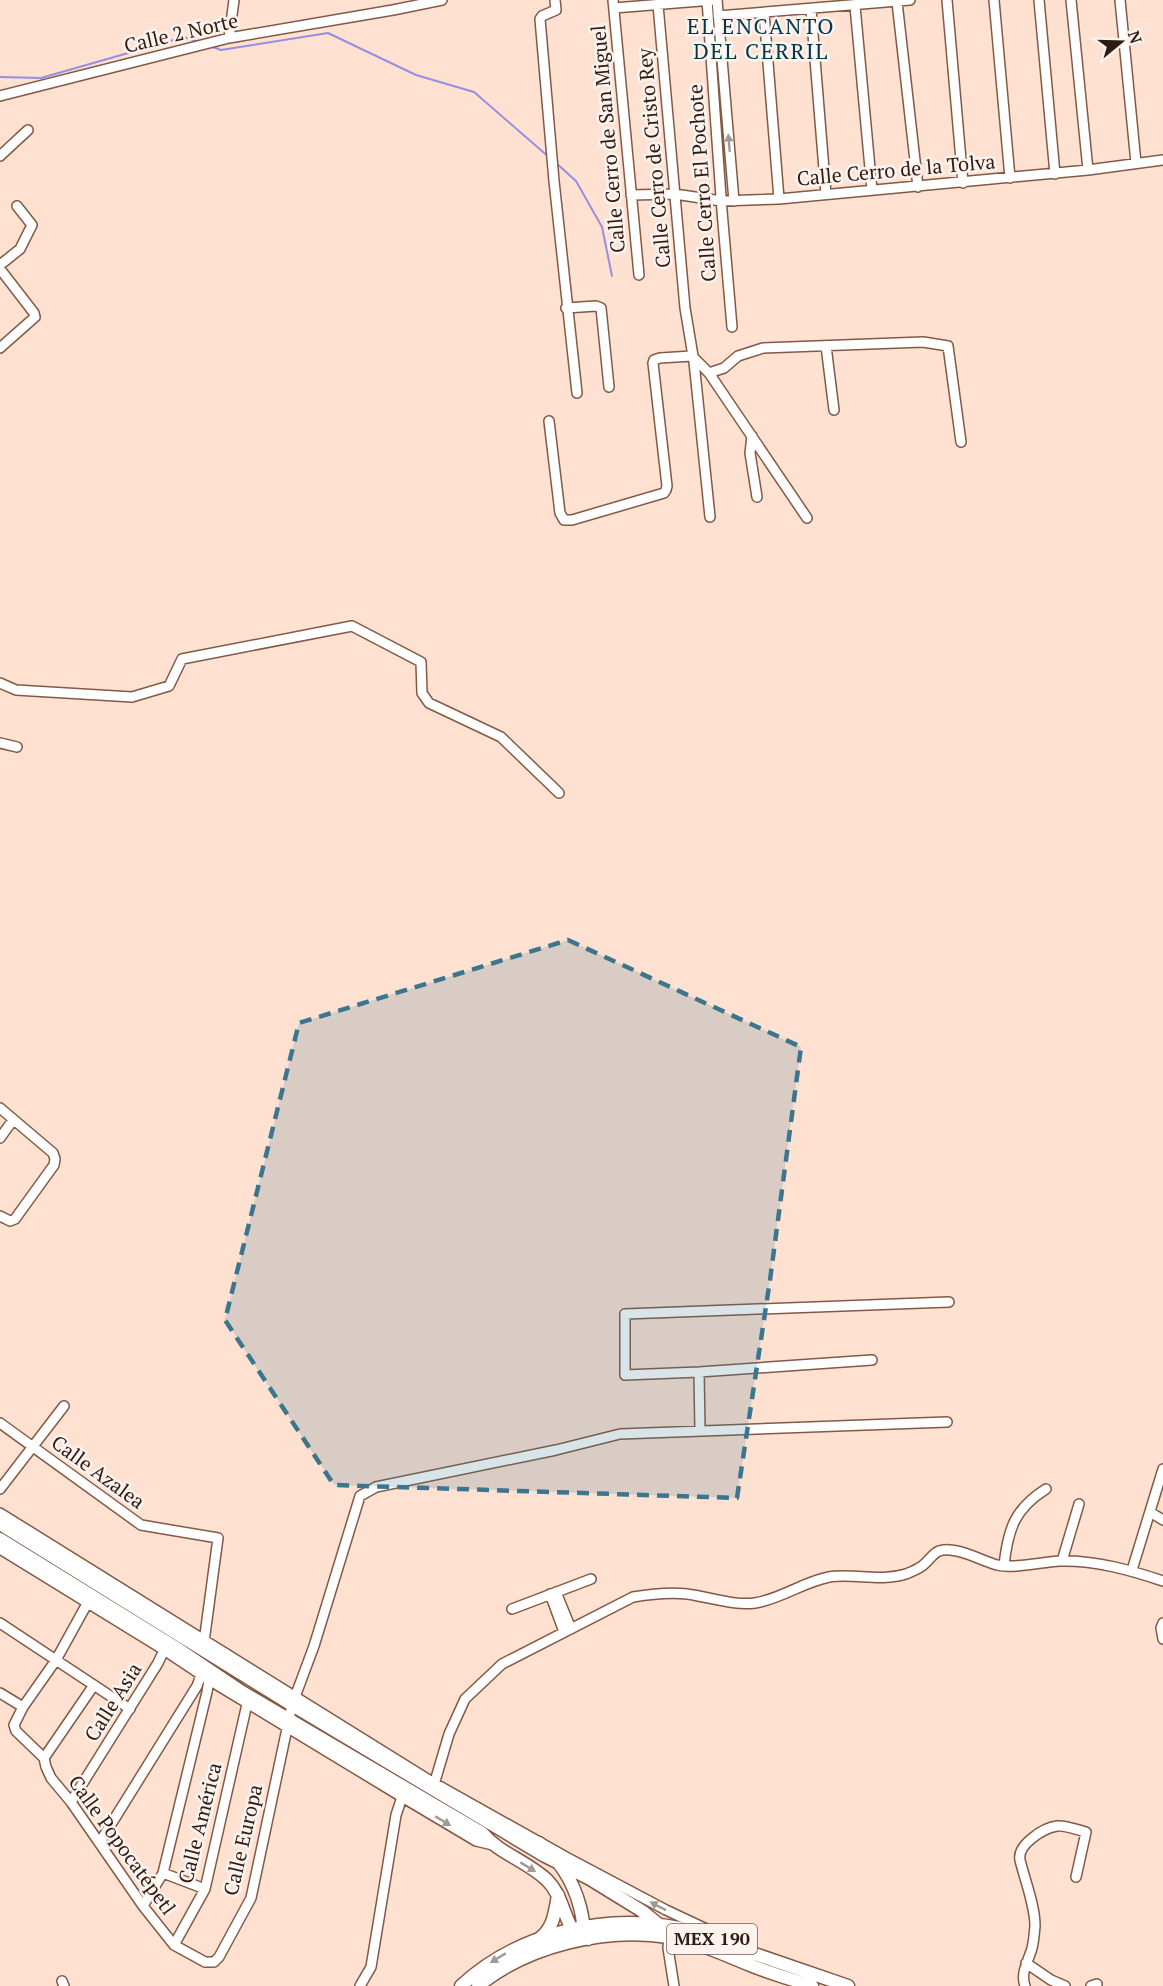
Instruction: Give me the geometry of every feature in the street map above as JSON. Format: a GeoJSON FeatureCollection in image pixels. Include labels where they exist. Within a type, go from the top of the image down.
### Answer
{"type":"FeatureCollection","features":[{"type":"Feature","properties":{"kind":"main road"},"geometry":{"type":"LineString","coordinates":[[0,1524],[293,1700],[432,1792],[482,1833],[493,1845],[547,1880],[558,1895],[579,1935]]}},
{"type":"Feature","properties":{"kind":"main road"},"geometry":{"type":"LineString","coordinates":[[0,1539],[174,1647],[288,1723],[432,1792],[590,1879],[642,1911],[658,1924]]}},
{"type":"Feature","properties":{"kind":"main road"},"geometry":{"type":"LineString","coordinates":[[539,1843],[561,1865],[573,1885],[579,1935]]}},
{"type":"Feature","properties":{"kind":"main road"},"geometry":{"type":"LineString","coordinates":[[534,1941],[543,1935],[552,1923],[558,1895]]}},
{"type":"Feature","properties":{"kind":"main road","name":"MEX 190"},"geometry":{"type":"LineString","coordinates":[[478,1986],[524,1957],[579,1935],[615,1924],[658,1924],[689,1931],[848,1986]]}},
{"type":"Feature","properties":{"kind":"main road","name":"MEX 190"},"geometry":{"type":"LineString","coordinates":[[462,1986],[498,1958],[534,1941],[579,1935],[669,1937],[691,1942],[812,1986]]}},
{"type":"Feature","properties":{"kind":"street"},"geometry":{"type":"LineString","coordinates":[[229,38],[234,0]]}},
{"type":"Feature","properties":{"kind":"street","name":"Calle 2 Norte"},"geometry":{"type":"LineString","coordinates":[[0,96],[229,38],[442,0]]}},
{"type":"Feature","properties":{"kind":"street"},"geometry":{"type":"LineString","coordinates":[[555,0],[556,10],[540,19],[554,181],[577,393]]}},
{"type":"Feature","properties":{"kind":"street","name":"Calle Cerro El Pochote"},"geometry":{"type":"LineString","coordinates":[[707,0],[732,327]]}},
{"type":"Feature","properties":{"kind":"street"},"geometry":{"type":"LineString","coordinates":[[613,4],[658,5],[716,0]]}},
{"type":"Feature","properties":{"kind":"street","name":"Calle Cerro El Pochote"},"geometry":{"type":"LineString","coordinates":[[716,0],[734,201]]}},
{"type":"Feature","properties":{"kind":"street"},"geometry":{"type":"LineString","coordinates":[[718,16],[910,0]]}},
{"type":"Feature","properties":{"kind":"street"},"geometry":{"type":"LineString","coordinates":[[947,0],[963,183]]}},
{"type":"Feature","properties":{"kind":"street"},"geometry":{"type":"LineString","coordinates":[[994,0],[1010,178]]}},
{"type":"Feature","properties":{"kind":"street"},"geometry":{"type":"LineString","coordinates":[[1039,0],[1055,174]]}},
{"type":"Feature","properties":{"kind":"street"},"geometry":{"type":"LineString","coordinates":[[1071,0],[1088,171]]}},
{"type":"Feature","properties":{"kind":"street"},"geometry":{"type":"LineString","coordinates":[[1120,0],[1136,163]]}},
{"type":"Feature","properties":{"kind":"street"},"geometry":{"type":"LineString","coordinates":[[897,2],[918,187]]}},
{"type":"Feature","properties":{"kind":"street","name":"Calle Cerro de San Miguel"},"geometry":{"type":"LineString","coordinates":[[613,4],[639,275]]}},
{"type":"Feature","properties":{"kind":"street","name":"Calle Cerro de Cristo Rey"},"geometry":{"type":"LineString","coordinates":[[658,5],[685,308],[710,517]]}},
{"type":"Feature","properties":{"kind":"street"},"geometry":{"type":"LineString","coordinates":[[855,6],[872,190]]}},
{"type":"Feature","properties":{"kind":"street"},"geometry":{"type":"LineString","coordinates":[[811,10],[826,194]]}},
{"type":"Feature","properties":{"kind":"street"},"geometry":{"type":"LineString","coordinates":[[764,13],[779,199]]}},
{"type":"Feature","properties":{"kind":"street"},"geometry":{"type":"LineString","coordinates":[[0,156],[28,130]]}},
{"type":"Feature","properties":{"kind":"street","name":"Calle Cerro de la Tolva"},"geometry":{"type":"LineString","coordinates":[[632,195],[675,194],[721,201],[779,199],[1088,171],[1163,160]]}},
{"type":"Feature","properties":{"kind":"street"},"geometry":{"type":"LineString","coordinates":[[2,344],[35,317],[0,267],[20,249],[32,225],[17,206]]}},
{"type":"Feature","properties":{"kind":"street"},"geometry":{"type":"LineString","coordinates":[[567,308],[596,306],[601,308],[609,387]]}},
{"type":"Feature","properties":{"kind":"street"},"geometry":{"type":"LineString","coordinates":[[709,373],[724,368],[738,356],[763,348],[924,342],[948,346],[961,442]]}},
{"type":"Feature","properties":{"kind":"street"},"geometry":{"type":"LineString","coordinates":[[826,346],[834,410]]}},
{"type":"Feature","properties":{"kind":"street"},"geometry":{"type":"LineString","coordinates":[[549,421],[560,513],[564,520],[572,520],[658,495],[666,490],[667,486],[654,360],[692,356],[709,373],[807,518]]}},
{"type":"Feature","properties":{"kind":"street"},"geometry":{"type":"LineString","coordinates":[[752,436],[750,453],[757,497]]}},
{"type":"Feature","properties":{"kind":"street"},"geometry":{"type":"LineString","coordinates":[[0,683],[16,690],[132,697],[169,686],[182,659],[352,626],[421,662],[422,693],[429,703],[501,736],[558,794]]}},
{"type":"Feature","properties":{"kind":"street"},"geometry":{"type":"LineString","coordinates":[[0,743],[17,747]]}},
{"type":"Feature","properties":{"kind":"street"},"geometry":{"type":"LineString","coordinates":[[0,1108],[52,1153],[55,1159],[54,1165],[15,1219],[10,1221],[0,1216]]}},
{"type":"Feature","properties":{"kind":"street"},"geometry":{"type":"LineString","coordinates":[[0,1138],[13,1120]]}},
{"type":"Feature","properties":{"kind":"street"},"geometry":{"type":"LineString","coordinates":[[872,1360],[625,1375],[625,1314],[949,1302]]}},
{"type":"Feature","properties":{"kind":"street"},"geometry":{"type":"LineString","coordinates":[[699,1372],[700,1431]]}},
{"type":"Feature","properties":{"kind":"street"},"geometry":{"type":"LineString","coordinates":[[0,1489],[64,1406]]}},
{"type":"Feature","properties":{"kind":"street","name":"Calle Europa"},"geometry":{"type":"LineString","coordinates":[[219,1957],[251,1899],[293,1700],[314,1646],[360,1496],[376,1487],[556,1450],[620,1434],[946,1422]]}},
{"type":"Feature","properties":{"kind":"street","name":"Calle Azalea"},"geometry":{"type":"LineString","coordinates":[[0,1423],[141,1525],[218,1538],[204,1642]]}},
{"type":"Feature","properties":{"kind":"street"},"geometry":{"type":"LineString","coordinates":[[1132,1570],[1162,1474]]}},
{"type":"Feature","properties":{"kind":"street"},"geometry":{"type":"LineString","coordinates":[[1004,1565],[1006,1543],[1012,1524],[1021,1508],[1046,1489]]}},
{"type":"Feature","properties":{"kind":"street"},"geometry":{"type":"LineString","coordinates":[[1062,1561],[1079,1504]]}},
{"type":"Feature","properties":{"kind":"street"},"geometry":{"type":"LineString","coordinates":[[1150,1512],[1163,1520]]}},
{"type":"Feature","properties":{"kind":"street"},"geometry":{"type":"LineString","coordinates":[[0,1513],[293,1700]]}},
{"type":"Feature","properties":{"kind":"street"},"geometry":{"type":"LineString","coordinates":[[0,1549],[88,1602],[247,1704],[288,1723],[402,1797],[476,1841],[493,1845]]}},
{"type":"Feature","properties":{"kind":"street"},"geometry":{"type":"LineString","coordinates":[[767,1958],[666,1910],[539,1843],[432,1792],[449,1734],[465,1699],[502,1664],[633,1597],[654,1593],[686,1594],[754,1603],[828,1578],[842,1576],[878,1578],[906,1574],[922,1566],[939,1551],[954,1550],[999,1565],[1082,1562],[1132,1570],[1163,1581]]}},
{"type":"Feature","properties":{"kind":"street"},"geometry":{"type":"LineString","coordinates":[[512,1610],[591,1579]]}},
{"type":"Feature","properties":{"kind":"street"},"geometry":{"type":"LineString","coordinates":[[553,1593],[568,1630]]}},
{"type":"Feature","properties":{"kind":"street"},"geometry":{"type":"LineString","coordinates":[[0,1693],[23,1707],[56,1660],[88,1602]]}},
{"type":"Feature","properties":{"kind":"street"},"geometry":{"type":"LineString","coordinates":[[0,1623],[130,1709]]}},
{"type":"Feature","properties":{"kind":"street"},"geometry":{"type":"LineString","coordinates":[[1163,1623],[1161,1628],[1163,1639]]}},
{"type":"Feature","properties":{"kind":"street","name":"Calle Asia"},"geometry":{"type":"LineString","coordinates":[[71,1802],[164,1650]]}},
{"type":"Feature","properties":{"kind":"street"},"geometry":{"type":"LineString","coordinates":[[100,1842],[197,1686],[205,1678]]}},
{"type":"Feature","properties":{"kind":"street"},"geometry":{"type":"LineString","coordinates":[[143,1906],[163,1873],[207,1692],[205,1678]]}},
{"type":"Feature","properties":{"kind":"street"},"geometry":{"type":"LineString","coordinates":[[44,1758],[94,1685]]}},
{"type":"Feature","properties":{"kind":"street","name":"Calle América"},"geometry":{"type":"LineString","coordinates":[[174,1945],[205,1889],[247,1704]]}},
{"type":"Feature","properties":{"kind":"street","name":"Calle Popocatépetl"},"geometry":{"type":"LineString","coordinates":[[23,1707],[14,1725],[19,1736],[44,1758],[51,1778],[100,1842],[143,1906],[174,1945],[205,1962],[214,1962],[219,1957]]}},
{"type":"Feature","properties":{"kind":"street"},"geometry":{"type":"LineString","coordinates":[[360,1986],[371,1966],[396,1815],[402,1797]]}},
{"type":"Feature","properties":{"kind":"street"},"geometry":{"type":"LineString","coordinates":[[1025,1986],[1022,1978],[1032,1952],[1035,1926],[1020,1860],[1021,1851],[1038,1834],[1059,1826],[1086,1832],[1076,1877]]}},
{"type":"Feature","properties":{"kind":"street"},"geometry":{"type":"LineString","coordinates":[[163,1873],[205,1889]]}},
{"type":"Feature","properties":{"kind":"street"},"geometry":{"type":"LineString","coordinates":[[669,1937],[668,1948],[674,1986]]}},
{"type":"Feature","properties":{"kind":"street"},"geometry":{"type":"LineString","coordinates":[[1026,1963],[1065,1986]]}},
{"type":"Feature","properties":{"kind":"street"},"geometry":{"type":"LineString","coordinates":[[807,1972],[812,1986]]}},
{"type":"Feature","properties":{"kind":"highlighted area"},"geometry":{"type":"Polygon","coordinates":[[[568,940],[801,1047],[770,1280],[737,1498],[334,1485],[225,1320],[299,1023],[568,940]]]}},
{"type":"Feature","properties":{"kind":"waterway"},"geometry":{"type":"LineString","coordinates":[[210,46],[221,50],[328,33],[416,75],[474,92],[550,158]]}},
{"type":"Feature","properties":{"kind":"waterway"},"geometry":{"type":"LineString","coordinates":[[0,77],[41,78],[184,37],[199,42]]}},
{"type":"Feature","properties":{"kind":"waterway"},"geometry":{"type":"LineString","coordinates":[[556,163],[576,181],[602,227],[612,276]]}},
{"type":"Feature","properties":{"kind":"district","name":"EL ENCANTO DEL CERRIL"},"geometry":{"type":"Point","coordinates":[761,38]}}]}
